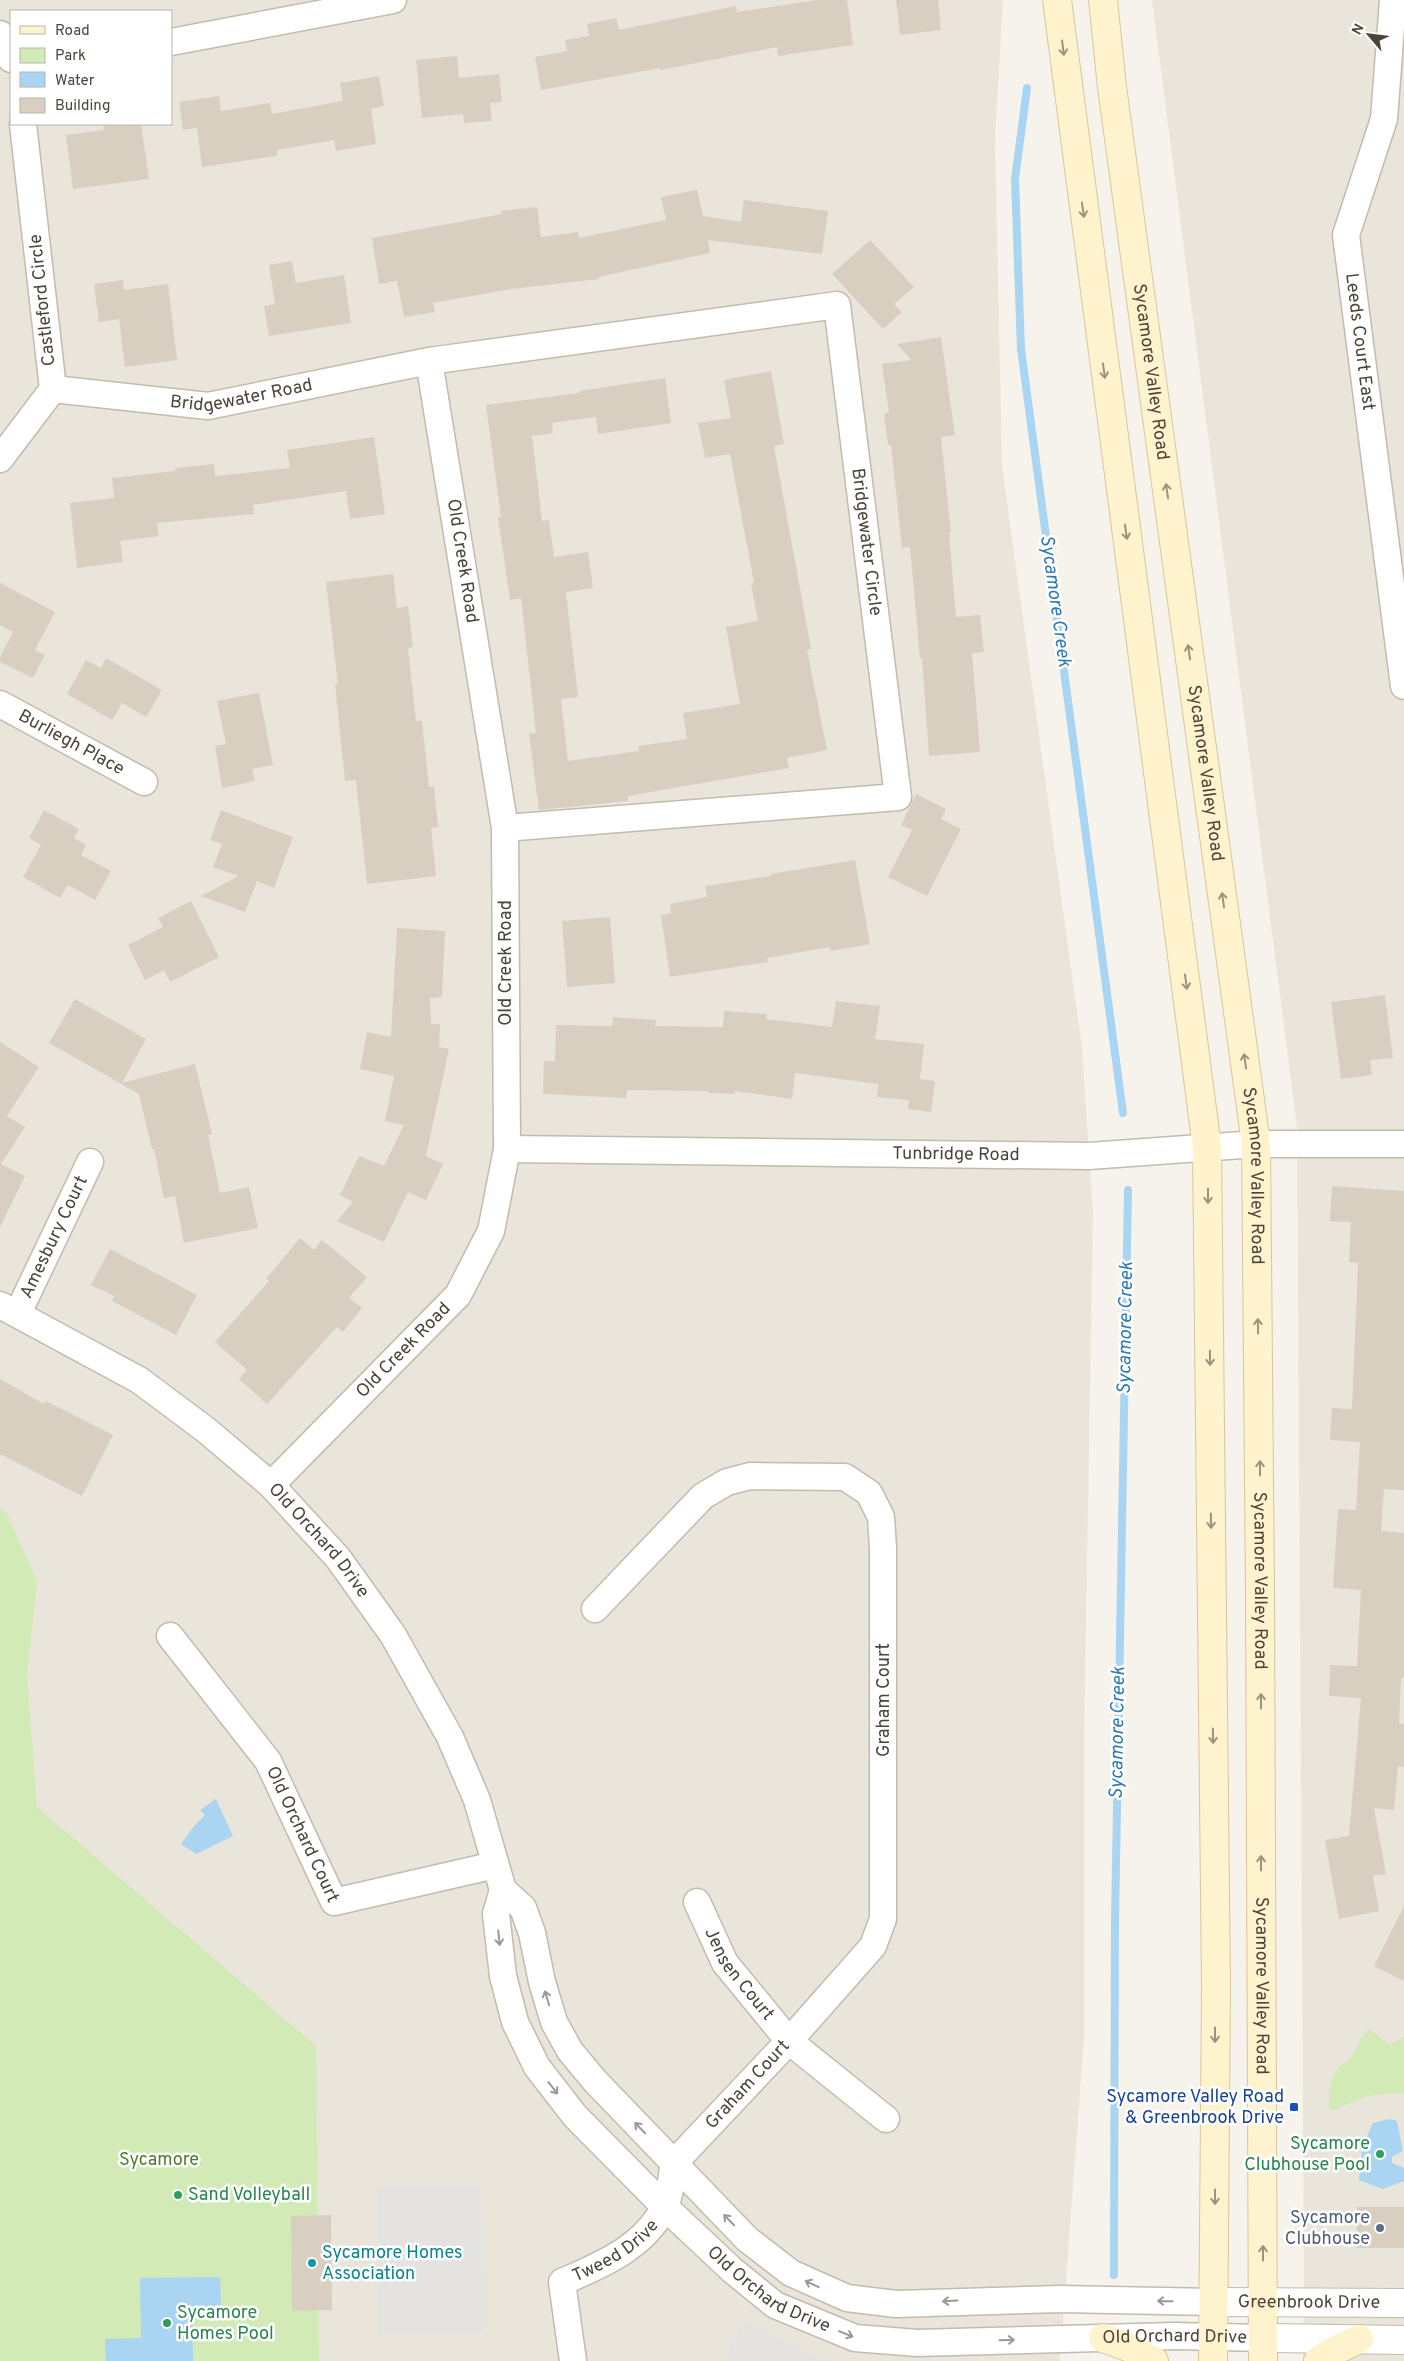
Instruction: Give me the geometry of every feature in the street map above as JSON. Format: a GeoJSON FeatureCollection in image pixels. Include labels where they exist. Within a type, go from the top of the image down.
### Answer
{"type":"FeatureCollection","features":[{"type":"Feature","properties":{"kind":"main road"},"geometry":{"type":"LineString","coordinates":[[1056,0],[1207,1147],[1216,1986],[1213,2349]]}},
{"type":"Feature","properties":{"kind":"main road","name":"Sycamore Valley Road"},"geometry":{"type":"LineString","coordinates":[[1103,0],[1112,86],[1256,1144],[1260,1443],[1263,2349]]}},
{"type":"Feature","properties":{"kind":"main road"},"geometry":{"type":"LineString","coordinates":[[1102,2338],[1128,2347],[1154,2361]]}},
{"type":"Feature","properties":{"kind":"main road"},"geometry":{"type":"LineString","coordinates":[[1318,2361],[1359,2339]]}},
{"type":"Feature","properties":{"kind":"street","name":"Leeds Court East"},"geometry":{"type":"LineString","coordinates":[[1393,0],[1384,119],[1346,235],[1404,686]]}},
{"type":"Feature","properties":{"kind":"street"},"geometry":{"type":"LineString","coordinates":[[172,42],[381,1]]}},
{"type":"Feature","properties":{"kind":"street"},"geometry":{"type":"LineString","coordinates":[[0,34],[10,57]]}},
{"type":"Feature","properties":{"kind":"street","name":"Castleford Circle"},"geometry":{"type":"LineString","coordinates":[[0,459],[53,389],[23,125]]}},
{"type":"Feature","properties":{"kind":"street","name":"Bridgewater Circle"},"geometry":{"type":"LineString","coordinates":[[429,361],[837,305],[898,797],[505,828]]}},
{"type":"Feature","properties":{"kind":"street","name":"Bridgewater Road"},"geometry":{"type":"LineString","coordinates":[[53,389],[208,406],[429,361]]}},
{"type":"Feature","properties":{"kind":"street","name":"Old Creek Road"},"geometry":{"type":"LineString","coordinates":[[271,1484],[458,1294],[491,1231],[507,1149],[505,828],[429,361]]}},
{"type":"Feature","properties":{"kind":"street","name":"Burliegh Place"},"geometry":{"type":"LineString","coordinates":[[0,704],[144,782]]}},
{"type":"Feature","properties":{"kind":"street","name":"Tunbridge Road"},"geometry":{"type":"LineString","coordinates":[[507,1149],[1089,1156],[1256,1144],[1404,1144]]}},
{"type":"Feature","properties":{"kind":"street","name":"Amesbury Court"},"geometry":{"type":"LineString","coordinates":[[9,1309],[90,1162]]}},
{"type":"Feature","properties":{"kind":"street","name":"Old Orchard Drive"},"geometry":{"type":"LineString","coordinates":[[9,1309],[139,1380],[206,1430],[271,1484],[338,1558],[393,1635],[450,1737],[477,1800],[503,1890],[523,1908],[532,1933],[542,1982],[554,2022],[570,2051],[595,2081],[747,2239],[791,2274],[847,2298],[896,2304],[1060,2299],[1214,2302]]}},
{"type":"Feature","properties":{"kind":"street","name":"Graham Court"},"geometry":{"type":"LineString","coordinates":[[595,1609],[703,1496],[726,1482],[750,1476],[845,1477],[869,1493],[881,1517],[883,1548],[885,1789],[883,1919],[873,1946],[789,2041],[674,2162]]}},
{"type":"Feature","properties":{"kind":"street","name":"Old Orchard Court"},"geometry":{"type":"LineString","coordinates":[[170,1636],[268,1761],[334,1902],[495,1865]]}},
{"type":"Feature","properties":{"kind":"street","name":"Old Orchard Drive"},"geometry":{"type":"LineString","coordinates":[[503,1890],[496,1914],[503,1976],[515,2022],[537,2067],[574,2116],[665,2208],[732,2270],[775,2305],[855,2338],[917,2343],[1102,2338],[1213,2349],[1263,2349]]}},
{"type":"Feature","properties":{"kind":"street","name":"Jensen Court"},"geometry":{"type":"LineString","coordinates":[[697,1902],[725,1963],[789,2041],[886,2119]]}},
{"type":"Feature","properties":{"kind":"street","name":"Tweed Drive"},"geometry":{"type":"LineString","coordinates":[[573,2361],[562,2282],[607,2262],[637,2243],[665,2208],[674,2162]]}},
{"type":"Feature","properties":{"kind":"street","name":"Greenbrook Drive"},"geometry":{"type":"LineString","coordinates":[[1214,2302],[1404,2303]]}},
{"type":"Feature","properties":{"kind":"street","name":"Greenbrook Drive"},"geometry":{"type":"LineString","coordinates":[[1263,2349],[1359,2339],[1404,2340]]}},
{"type":"Feature","properties":{"kind":"shaded area"},"geometry":{"type":"Polygon","coordinates":[[[0,0],[1003,0],[995,138],[1002,466],[1082,1048],[1093,1214],[1084,1739],[1084,2038],[1060,2361],[0,2361],[0,0]]]}},
{"type":"Feature","properties":{"kind":"shaded area"},"geometry":{"type":"Polygon","coordinates":[[[1152,0],[1404,0],[1404,2361],[1303,2361],[1297,1127],[1152,0]]]}},
{"type":"Feature","properties":{"kind":"shaded area"},"geometry":{"type":"Polygon","coordinates":[[[482,2185],[484,2333],[379,2335],[377,2187],[482,2185]]]}},
{"type":"Feature","properties":{"kind":"shaded area"},"geometry":{"type":"Polygon","coordinates":[[[744,2320],[805,2352],[830,2361],[723,2361],[744,2320]]]}},
{"type":"Feature","properties":{"kind":"shaded area"},"geometry":{"type":"Polygon","coordinates":[[[1034,2359],[1034,2361],[948,2361],[1034,2359]]]}},
{"type":"Feature","properties":{"kind":"green space","name":"Sycamore"},"geometry":{"type":"Polygon","coordinates":[[[0,1508],[5,1510],[37,1581],[27,1675],[37,1807],[316,2046],[319,2361],[0,2361],[0,1508]]]}},
{"type":"Feature","properties":{"kind":"green space"},"geometry":{"type":"Polygon","coordinates":[[[1369,2029],[1389,2044],[1404,2037],[1404,2093],[1371,2095],[1330,2111],[1330,2089],[1335,2073],[1350,2058],[1361,2038],[1369,2029]]]}},
{"type":"Feature","properties":{"kind":"water"},"geometry":{"type":"Polygon","coordinates":[[[216,1799],[233,1836],[196,1854],[181,1844],[205,1815],[200,1810],[216,1799]]]}},
{"type":"Feature","properties":{"kind":"water","name":"Sycamore Clubhouse Pool"},"geometry":{"type":"Polygon","coordinates":[[[1389,2119],[1397,2121],[1403,2151],[1392,2157],[1392,2163],[1404,2168],[1404,2181],[1383,2189],[1359,2180],[1362,2148],[1373,2123],[1389,2119]]]}},
{"type":"Feature","properties":{"kind":"water","name":"Sycamore Homes Pool"},"geometry":{"type":"Polygon","coordinates":[[[220,2277],[221,2306],[192,2307],[193,2361],[106,2361],[105,2339],[141,2338],[140,2278],[220,2277]]]}},
{"type":"Feature","properties":{"kind":"building"},"geometry":{"type":"Polygon","coordinates":[[[817,0],[847,0],[853,45],[778,56],[777,47],[661,70],[660,68],[541,90],[535,57],[567,51],[565,40],[589,36],[587,24],[616,18],[619,30],[736,6],[737,12],[817,0]]]}},
{"type":"Feature","properties":{"kind":"building"},"geometry":{"type":"Polygon","coordinates":[[[896,0],[938,0],[941,30],[900,35],[896,0]]]}},
{"type":"Feature","properties":{"kind":"building"},"geometry":{"type":"Polygon","coordinates":[[[457,56],[459,78],[499,74],[502,102],[490,103],[492,121],[464,123],[463,114],[422,118],[416,60],[457,56]]]}},
{"type":"Feature","properties":{"kind":"building"},"geometry":{"type":"Polygon","coordinates":[[[379,76],[384,106],[371,109],[376,144],[336,151],[334,140],[277,150],[277,156],[202,167],[197,128],[183,130],[179,102],[219,96],[221,111],[270,103],[272,114],[343,101],[340,83],[379,76]]]}},
{"type":"Feature","properties":{"kind":"building"},"geometry":{"type":"Polygon","coordinates":[[[103,125],[141,125],[149,179],[73,189],[66,135],[104,130],[103,125]]]}},
{"type":"Feature","properties":{"kind":"building"},"geometry":{"type":"Polygon","coordinates":[[[697,190],[703,216],[741,222],[744,200],[828,211],[822,254],[708,240],[710,253],[598,277],[599,279],[511,289],[433,303],[435,312],[404,317],[397,281],[379,284],[372,238],[502,214],[501,211],[537,207],[541,237],[578,232],[579,238],[666,220],[661,197],[697,190]]]}},
{"type":"Feature","properties":{"kind":"building"},"geometry":{"type":"Polygon","coordinates":[[[870,240],[914,287],[894,304],[902,312],[883,329],[832,274],[870,240]]]}},
{"type":"Feature","properties":{"kind":"building"},"geometry":{"type":"Polygon","coordinates":[[[292,261],[296,283],[344,275],[351,323],[269,336],[264,306],[275,304],[269,265],[292,261]]]}},
{"type":"Feature","properties":{"kind":"building"},"geometry":{"type":"Polygon","coordinates":[[[123,280],[124,290],[168,284],[177,360],[125,367],[119,319],[99,322],[94,284],[123,280]]]}},
{"type":"Feature","properties":{"kind":"building"},"geometry":{"type":"Polygon","coordinates":[[[941,337],[955,435],[941,437],[951,533],[949,533],[956,617],[980,615],[984,652],[972,653],[980,752],[929,756],[922,658],[920,658],[910,547],[902,548],[891,445],[888,445],[884,414],[889,413],[882,364],[911,360],[897,344],[941,337]]]}},
{"type":"Feature","properties":{"kind":"building"},"geometry":{"type":"Polygon","coordinates":[[[771,371],[784,444],[774,446],[811,649],[807,650],[827,750],[787,758],[789,768],[628,796],[628,801],[539,810],[529,734],[536,733],[521,598],[510,600],[498,517],[501,517],[486,405],[579,393],[579,391],[665,378],[671,423],[598,434],[596,417],[552,423],[553,433],[532,436],[542,521],[549,520],[554,557],[588,552],[593,588],[566,592],[578,697],[561,699],[568,761],[639,751],[639,746],[687,739],[683,713],[740,704],[726,627],[758,621],[751,584],[754,583],[730,454],[705,458],[698,423],[731,418],[724,380],[771,371]]]}},
{"type":"Feature","properties":{"kind":"building"},"geometry":{"type":"Polygon","coordinates":[[[374,437],[385,514],[350,519],[346,491],[253,505],[254,514],[157,523],[159,536],[120,541],[123,562],[77,568],[70,503],[114,498],[112,478],[175,471],[175,468],[214,464],[215,476],[290,468],[287,450],[374,437]]]}},
{"type":"Feature","properties":{"kind":"building"},"geometry":{"type":"Polygon","coordinates":[[[393,574],[397,608],[408,606],[413,647],[408,648],[416,721],[422,721],[429,787],[434,786],[438,827],[431,828],[436,876],[367,884],[356,780],[345,781],[335,684],[338,684],[326,582],[393,574]]]}},
{"type":"Feature","properties":{"kind":"building"},"geometry":{"type":"Polygon","coordinates":[[[0,583],[55,612],[35,650],[45,655],[33,678],[0,662],[0,657],[13,632],[0,625],[0,583]]]}},
{"type":"Feature","properties":{"kind":"building"},"geometry":{"type":"Polygon","coordinates":[[[106,658],[162,690],[146,717],[122,703],[112,720],[67,694],[86,660],[101,668],[106,658]]]}},
{"type":"Feature","properties":{"kind":"building"},"geometry":{"type":"Polygon","coordinates":[[[259,693],[273,765],[252,769],[255,781],[222,788],[215,746],[226,744],[217,701],[259,693]]]}},
{"type":"Feature","properties":{"kind":"building"},"geometry":{"type":"Polygon","coordinates":[[[916,794],[946,809],[941,819],[961,829],[927,896],[888,877],[912,830],[901,825],[916,794]]]}},
{"type":"Feature","properties":{"kind":"building"},"geometry":{"type":"Polygon","coordinates":[[[44,810],[79,829],[74,838],[86,845],[81,855],[111,871],[95,900],[68,885],[60,898],[23,877],[41,845],[29,838],[44,810]]]}},
{"type":"Feature","properties":{"kind":"building"},"geometry":{"type":"Polygon","coordinates":[[[221,810],[293,837],[274,888],[257,881],[245,912],[201,896],[239,876],[213,867],[222,844],[210,840],[221,810]]]}},
{"type":"Feature","properties":{"kind":"building"},"geometry":{"type":"Polygon","coordinates":[[[855,860],[870,944],[831,951],[830,947],[767,958],[768,962],[670,977],[661,915],[671,913],[670,904],[707,897],[705,886],[855,860]]]}},
{"type":"Feature","properties":{"kind":"building"},"geometry":{"type":"Polygon","coordinates":[[[191,901],[219,957],[170,982],[164,970],[145,980],[128,945],[163,927],[158,918],[191,901]]]}},
{"type":"Feature","properties":{"kind":"building"},"geometry":{"type":"Polygon","coordinates":[[[610,917],[615,983],[567,987],[562,921],[610,917]]]}},
{"type":"Feature","properties":{"kind":"building"},"geometry":{"type":"Polygon","coordinates":[[[397,928],[445,931],[442,997],[430,998],[431,1024],[440,1024],[439,1047],[449,1049],[426,1156],[443,1164],[426,1200],[408,1192],[384,1242],[337,1221],[353,1202],[340,1195],[359,1156],[384,1166],[404,1125],[385,1121],[394,1076],[360,1069],[367,1032],[391,1037],[397,928]]]}},
{"type":"Feature","properties":{"kind":"building"},"geometry":{"type":"Polygon","coordinates":[[[1385,995],[1393,1058],[1370,1060],[1372,1075],[1341,1079],[1331,1002],[1385,995]]]}},
{"type":"Feature","properties":{"kind":"building"},"geometry":{"type":"Polygon","coordinates":[[[75,999],[146,1039],[122,1083],[195,1064],[212,1134],[208,1135],[220,1193],[249,1187],[258,1228],[184,1243],[175,1196],[164,1198],[154,1149],[152,1149],[139,1094],[49,1043],[75,999]]]}},
{"type":"Feature","properties":{"kind":"building"},"geometry":{"type":"Polygon","coordinates":[[[836,1001],[880,1006],[875,1039],[924,1044],[920,1079],[935,1081],[931,1112],[908,1109],[909,1100],[877,1097],[878,1084],[795,1073],[792,1099],[735,1091],[735,1094],[709,1093],[709,1091],[627,1090],[626,1098],[543,1094],[544,1061],[555,1061],[556,1025],[612,1026],[613,1017],[656,1020],[655,1026],[723,1027],[724,1011],[767,1014],[766,1019],[832,1027],[836,1001]]]}},
{"type":"Feature","properties":{"kind":"building"},"geometry":{"type":"Polygon","coordinates":[[[0,1042],[39,1067],[7,1116],[25,1127],[1,1164],[25,1176],[0,1227],[0,1042]]]}},
{"type":"Feature","properties":{"kind":"building"},"geometry":{"type":"Polygon","coordinates":[[[1332,1186],[1404,1191],[1404,1490],[1384,1489],[1381,1531],[1404,1533],[1404,1678],[1401,1678],[1399,1723],[1404,1724],[1404,1767],[1398,1766],[1394,1810],[1374,1808],[1386,1874],[1373,1876],[1379,1911],[1339,1919],[1325,1840],[1349,1836],[1361,1698],[1329,1696],[1330,1665],[1357,1666],[1361,1590],[1333,1588],[1338,1509],[1356,1510],[1360,1442],[1330,1440],[1332,1408],[1352,1409],[1358,1263],[1349,1262],[1351,1222],[1330,1221],[1332,1186]]]}},
{"type":"Feature","properties":{"kind":"building"},"geometry":{"type":"Polygon","coordinates":[[[300,1238],[314,1250],[322,1240],[367,1277],[349,1298],[362,1308],[343,1332],[337,1327],[267,1404],[239,1379],[247,1370],[215,1342],[269,1281],[266,1279],[300,1238]]]}},
{"type":"Feature","properties":{"kind":"building"},"geometry":{"type":"Polygon","coordinates":[[[110,1249],[197,1295],[176,1335],[112,1301],[114,1296],[91,1285],[110,1249]]]}},
{"type":"Feature","properties":{"kind":"building"},"geometry":{"type":"Polygon","coordinates":[[[0,1379],[44,1404],[46,1401],[113,1435],[82,1496],[0,1454],[0,1379]]]}},
{"type":"Feature","properties":{"kind":"building"},"geometry":{"type":"Polygon","coordinates":[[[1404,1906],[1404,1981],[1374,1966],[1404,1906]]]}},
{"type":"Feature","properties":{"kind":"building","name":"Sycamore Clubhouse"},"geometry":{"type":"Polygon","coordinates":[[[1357,2207],[1404,2207],[1404,2248],[1356,2248],[1357,2207]]]}},
{"type":"Feature","properties":{"kind":"building","name":"Sycamore Homes Association"},"geometry":{"type":"Polygon","coordinates":[[[331,2215],[332,2310],[292,2311],[291,2216],[331,2215]]]}},
{"type":"Feature","properties":{"kind":"waterway","name":"Sycamore Creek"},"geometry":{"type":"LineString","coordinates":[[1027,88],[1015,179],[1021,349],[1123,1113]]}},
{"type":"Feature","properties":{"kind":"waterway","name":"Sycamore Creek"},"geometry":{"type":"LineString","coordinates":[[1114,2275],[1115,1920],[1128,1190]]}},
{"type":"Feature","properties":{"kind":"place","name":"Sycamore Valley Road & Greenbrook Drive"},"geometry":{"type":"Point","coordinates":[1294,2107]}},
{"type":"Feature","properties":{"kind":"place","name":"Sycamore Clubhouse Pool"},"geometry":{"type":"Point","coordinates":[1380,2154]}},
{"type":"Feature","properties":{"kind":"place","name":"Sand Volleyball"},"geometry":{"type":"Point","coordinates":[178,2195]}},
{"type":"Feature","properties":{"kind":"place","name":"Sycamore Clubhouse"},"geometry":{"type":"Point","coordinates":[1380,2228]}},
{"type":"Feature","properties":{"kind":"place","name":"Sycamore Homes Association"},"geometry":{"type":"Point","coordinates":[312,2263]}},
{"type":"Feature","properties":{"kind":"place","name":"Sycamore Homes Pool"},"geometry":{"type":"Point","coordinates":[167,2323]}}]}
